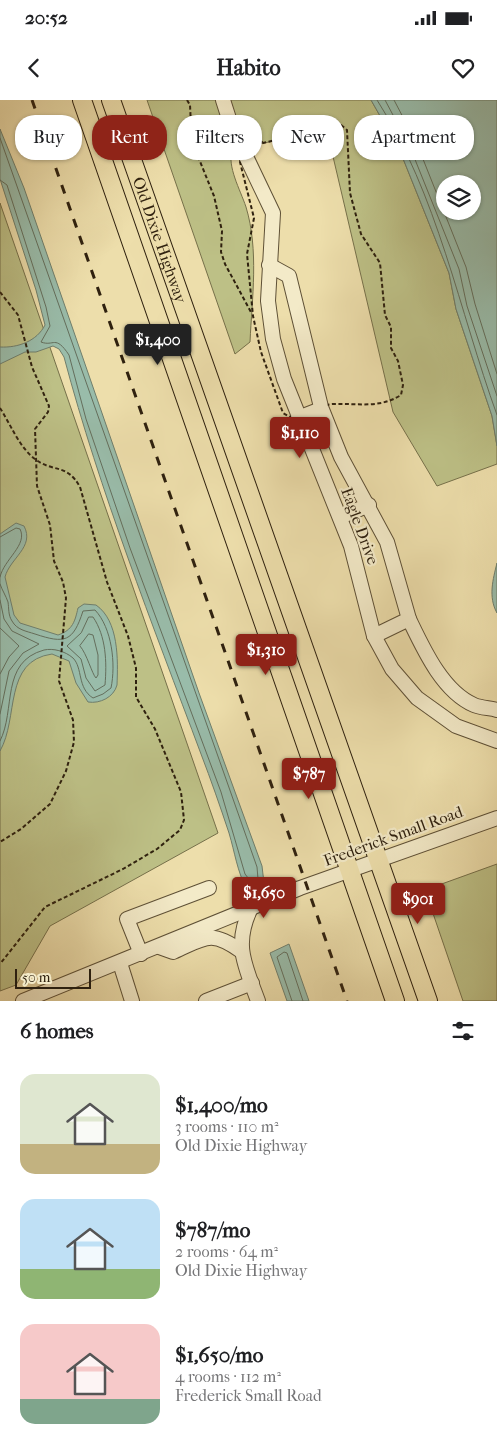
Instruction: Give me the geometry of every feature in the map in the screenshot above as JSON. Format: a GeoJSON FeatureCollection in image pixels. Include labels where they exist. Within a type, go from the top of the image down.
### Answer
{"type":"FeatureCollection","features":[{"type":"Feature","properties":{"kind":"main road","name":"Old Dixie Highway"},"geometry":{"type":"LineString","coordinates":[[82,100],[395,1001]]}},
{"type":"Feature","properties":{"kind":"main road","name":"Old Dixie Highway"},"geometry":{"type":"LineString","coordinates":[[111,100],[428,1001]]}},
{"type":"Feature","properties":{"kind":"street","name":"Eagle Drive"},"geometry":{"type":"LineString","coordinates":[[223,100],[228,115]]}},
{"type":"Feature","properties":{"kind":"street","name":"Eagle Drive"},"geometry":{"type":"LineString","coordinates":[[249,160],[273,213],[268,301],[273,340],[284,380],[340,517],[353,554],[374,636],[392,669],[417,698],[456,726],[497,741]]}},
{"type":"Feature","properties":{"kind":"street"},"geometry":{"type":"LineString","coordinates":[[269,265],[289,276],[321,408],[341,457],[369,505],[387,542],[409,619],[423,649],[446,684],[474,705],[497,710]]}},
{"type":"Feature","properties":{"kind":"street"},"geometry":{"type":"LineString","coordinates":[[298,417],[321,408]]}},
{"type":"Feature","properties":{"kind":"street"},"geometry":{"type":"LineString","coordinates":[[340,517],[369,505]]}},
{"type":"Feature","properties":{"kind":"street"},"geometry":{"type":"LineString","coordinates":[[374,636],[409,619]]}},
{"type":"Feature","properties":{"kind":"street","name":"Frederick Small Road"},"geometry":{"type":"LineString","coordinates":[[23,1001],[251,908],[350,870],[497,818]]}},
{"type":"Feature","properties":{"kind":"street"},"geometry":{"type":"LineString","coordinates":[[141,954],[127,919],[209,888]]}},
{"type":"Feature","properties":{"kind":"street"},"geometry":{"type":"LineString","coordinates":[[251,908],[244,926],[241,951],[258,1001]]}},
{"type":"Feature","properties":{"kind":"street"},"geometry":{"type":"LineString","coordinates":[[159,947],[173,952],[207,938],[219,937],[241,951]]}},
{"type":"Feature","properties":{"kind":"street"},"geometry":{"type":"LineString","coordinates":[[120,963],[132,1001]]}},
{"type":"Feature","properties":{"kind":"street"},"geometry":{"type":"LineString","coordinates":[[206,1001],[252,983]]}},
{"type":"Feature","properties":{"kind":"path"},"geometry":{"type":"LineString","coordinates":[[187,100],[190,105],[191,126],[197,139],[199,159],[214,196],[222,231],[221,252],[225,264],[253,316]]}},
{"type":"Feature","properties":{"kind":"path"},"geometry":{"type":"LineString","coordinates":[[242,160],[240,162],[254,218],[248,254],[253,316],[261,352],[283,413],[292,418],[334,404],[375,405],[392,401],[401,395],[403,385],[398,362],[391,348],[390,327],[385,315],[380,263],[361,234],[350,193],[347,130],[341,125],[263,143]]}},
{"type":"Feature","properties":{"kind":"path"},"geometry":{"type":"LineString","coordinates":[[0,292],[18,315],[29,355],[49,406],[48,412],[34,429],[37,486],[50,525],[54,561],[63,582],[66,598],[59,681],[74,730],[74,742],[66,771],[50,804],[38,816],[0,842]]}},
{"type":"Feature","properties":{"kind":"path"},"geometry":{"type":"LineString","coordinates":[[0,408],[19,440],[36,460],[68,472],[74,476],[80,487],[107,582],[128,636],[136,668],[136,697],[155,729],[181,792],[184,820],[180,830],[151,853],[45,908],[0,964]]}},
{"type":"Feature","properties":{"kind":"green space"},"geometry":{"type":"Polygon","coordinates":[[[147,100],[371,100],[380,115],[354,115],[354,160],[404,160],[449,273],[456,309],[492,416],[497,446],[497,464],[437,486],[393,412],[334,160],[344,160],[344,115],[272,115],[272,141],[262,143],[262,115],[177,115],[177,160],[231,160],[250,223],[254,257],[250,342],[235,354],[167,158],[167,115],[152,115],[147,100]]]}},
{"type":"Feature","properties":{"kind":"green space"},"geometry":{"type":"Polygon","coordinates":[[[0,203],[218,833],[50,926],[16,985],[0,991],[0,203]]]}},
{"type":"Feature","properties":{"kind":"green space"},"geometry":{"type":"Polygon","coordinates":[[[497,864],[497,1001],[463,1001],[425,890],[497,864]]]}},
{"type":"Feature","properties":{"kind":"water"},"geometry":{"type":"Polygon","coordinates":[[[371,100],[497,100],[497,446],[492,416],[456,309],[449,273],[404,160],[474,160],[474,115],[380,115],[371,100]]]}},
{"type":"Feature","properties":{"kind":"water"},"geometry":{"type":"Polygon","coordinates":[[[0,129],[24,188],[199,693],[262,866],[264,883],[247,890],[238,869],[229,833],[212,783],[110,507],[64,357],[59,349],[53,346],[36,352],[25,352],[0,364],[0,347],[20,345],[42,331],[45,325],[36,290],[0,179],[0,129]]]}},
{"type":"Feature","properties":{"kind":"water"},"geometry":{"type":"Polygon","coordinates":[[[16,523],[24,526],[27,533],[24,546],[5,577],[14,615],[20,623],[58,635],[70,628],[78,608],[84,604],[96,605],[104,612],[109,621],[116,642],[117,685],[113,693],[106,699],[88,702],[76,683],[69,661],[52,654],[36,659],[26,667],[19,679],[6,738],[0,751],[0,534],[16,523]]]}},
{"type":"Feature","properties":{"kind":"water"},"geometry":{"type":"Polygon","coordinates":[[[497,563],[497,613],[492,594],[497,563]]]}},
{"type":"Feature","properties":{"kind":"water"},"geometry":{"type":"Polygon","coordinates":[[[289,944],[309,1001],[287,1001],[270,953],[289,944]]]}},
{"type":"Feature","properties":{"kind":"railway"},"geometry":{"type":"LineString","coordinates":[[32,100],[347,1001]]}}]}
